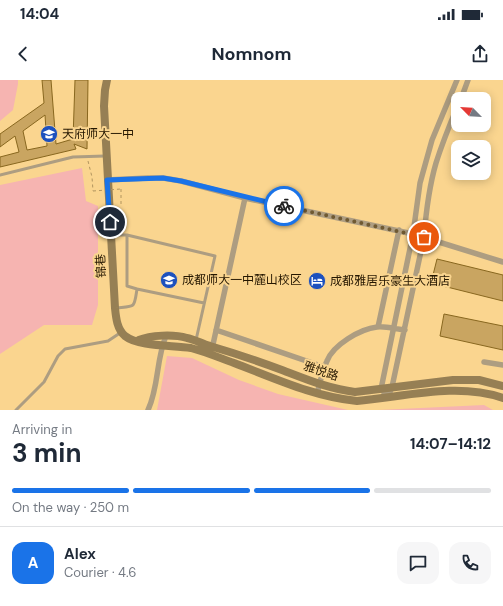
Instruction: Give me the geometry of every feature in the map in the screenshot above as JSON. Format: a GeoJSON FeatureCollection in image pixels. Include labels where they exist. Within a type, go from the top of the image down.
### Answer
{"type":"FeatureCollection","features":[{"type":"Feature","properties":{"kind":"street","name":"锦巷"},"geometry":{"type":"LineString","coordinates":[[107,80],[104,106],[105,156],[116,320],[122,332]]}},
{"type":"Feature","properties":{"kind":"street"},"geometry":{"type":"LineString","coordinates":[[388,397],[381,389],[412,234],[420,183],[425,161],[456,80]]}},
{"type":"Feature","properties":{"kind":"street"},"geometry":{"type":"LineString","coordinates":[[464,92],[468,80]]}},
{"type":"Feature","properties":{"kind":"street"},"geometry":{"type":"LineString","coordinates":[[388,397],[392,387],[405,330],[424,237],[426,212],[436,163],[451,123]]}},
{"type":"Feature","properties":{"kind":"street"},"geometry":{"type":"LineString","coordinates":[[107,180],[163,178],[181,181],[245,198],[399,230],[503,262]]}},
{"type":"Feature","properties":{"kind":"street"},"geometry":{"type":"LineString","coordinates":[[212,351],[245,198]]}},
{"type":"Feature","properties":{"kind":"street"},"geometry":{"type":"LineString","coordinates":[[378,327],[399,230]]}},
{"type":"Feature","properties":{"kind":"street"},"geometry":{"type":"LineString","coordinates":[[317,394],[327,359],[341,344],[352,336],[364,330],[378,327],[405,330]]}},
{"type":"Feature","properties":{"kind":"street"},"geometry":{"type":"LineString","coordinates":[[216,330],[324,367]]}},
{"type":"Feature","properties":{"kind":"street"},"geometry":{"type":"LineString","coordinates":[[122,332],[128,338],[137,341],[162,346],[212,351],[317,394],[344,400],[357,401],[459,391],[488,393],[503,398]]}},
{"type":"Feature","properties":{"kind":"street"},"geometry":{"type":"LineString","coordinates":[[148,410],[153,395],[162,346],[166,336]]}},
{"type":"Feature","properties":{"kind":"street","name":"雅悦路"},"geometry":{"type":"LineString","coordinates":[[137,341],[145,337],[166,336],[188,338],[212,351],[242,355],[320,384],[355,392],[453,380],[479,380],[503,386]]}},
{"type":"Feature","properties":{"kind":"street"},"geometry":{"type":"LineString","coordinates":[[484,362],[503,365]]}},
{"type":"Feature","properties":{"kind":"lane"},"geometry":{"type":"LineString","coordinates":[[0,175],[73,157],[105,156]]}},
{"type":"Feature","properties":{"kind":"lane"},"geometry":{"type":"LineString","coordinates":[[111,236],[127,235],[215,256],[196,342]]}},
{"type":"Feature","properties":{"kind":"lane"},"geometry":{"type":"LineString","coordinates":[[127,235],[127,286],[204,303]]}},
{"type":"Feature","properties":{"kind":"lane"},"geometry":{"type":"LineString","coordinates":[[115,308],[132,306],[135,304],[137,289]]}},
{"type":"Feature","properties":{"kind":"lane"},"geometry":{"type":"LineString","coordinates":[[16,410],[44,382],[58,356],[65,349],[108,341],[122,332]]}},
{"type":"Feature","properties":{"kind":"path"},"geometry":{"type":"LineString","coordinates":[[87,157],[94,191],[121,189],[122,206]]}},
{"type":"Feature","properties":{"kind":"shaded area"},"geometry":{"type":"Polygon","coordinates":[[[0,80],[18,80],[18,84],[13,110],[0,121],[0,80]]]}},
{"type":"Feature","properties":{"kind":"shaded area"},"geometry":{"type":"Polygon","coordinates":[[[82,168],[86,201],[98,206],[98,305],[92,325],[44,325],[0,354],[0,185],[82,168]]]}},
{"type":"Feature","properties":{"kind":"shaded area"},"geometry":{"type":"Polygon","coordinates":[[[167,356],[192,358],[239,380],[278,394],[348,410],[157,410],[167,356]]]}},
{"type":"Feature","properties":{"kind":"shaded area"},"geometry":{"type":"Polygon","coordinates":[[[484,405],[493,410],[378,410],[484,405]]]}},
{"type":"Feature","properties":{"kind":"building"},"geometry":{"type":"Polygon","coordinates":[[[42,80],[51,80],[56,144],[73,139],[75,80],[88,80],[87,149],[74,144],[76,149],[0,167],[0,157],[19,152],[15,136],[0,147],[0,134],[44,103],[42,80]],[[45,115],[23,131],[27,150],[47,146],[45,115]]]}},
{"type":"Feature","properties":{"kind":"building"},"geometry":{"type":"Polygon","coordinates":[[[437,259],[503,275],[503,301],[431,283],[437,259]]]}},
{"type":"Feature","properties":{"kind":"building"},"geometry":{"type":"Polygon","coordinates":[[[444,314],[503,326],[503,350],[440,336],[444,314]]]}},
{"type":"Feature","properties":{"kind":"way so far"},"geometry":{"type":"LineString","coordinates":[[284,206],[399,230],[424,237]]}},
{"type":"Feature","properties":{"kind":"place","name":"天府师大一中"},"geometry":{"type":"Point","coordinates":[49,134]}},
{"type":"Feature","properties":{"kind":"place","name":"成都师大一中麓山校区"},"geometry":{"type":"Point","coordinates":[169,280]}},
{"type":"Feature","properties":{"kind":"place","name":"成都雅居乐豪生大酒店"},"geometry":{"type":"Point","coordinates":[317,281]}},
{"type":"Feature","properties":{"kind":"route"},"geometry":{"type":"LineString","coordinates":[[110,222],[107,180],[163,178],[284,206]]}}]}
